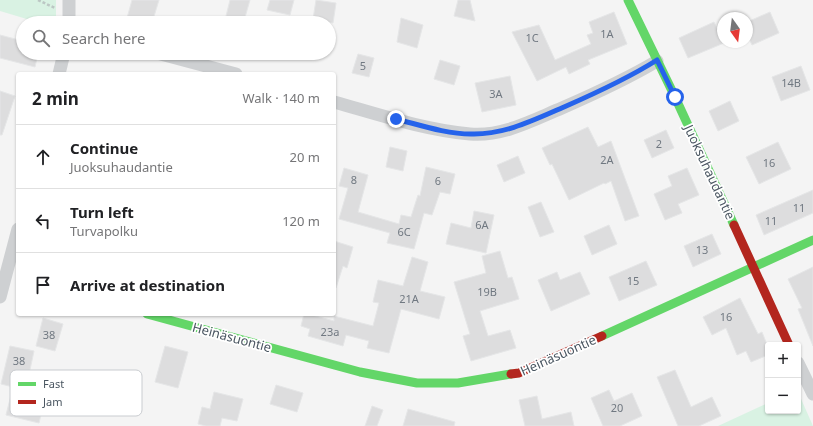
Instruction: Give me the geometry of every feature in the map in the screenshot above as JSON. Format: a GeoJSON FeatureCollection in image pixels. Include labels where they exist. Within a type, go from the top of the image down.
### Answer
{"type":"FeatureCollection","features":[{"type":"Feature","properties":{"kind":"street"},"geometry":{"type":"LineString","coordinates":[[69,0],[69,16]]}},
{"type":"Feature","properties":{"kind":"street","name":"Juoksuhaudantie"},"geometry":{"type":"LineString","coordinates":[[628,0],[754,267],[788,342]]}},
{"type":"Feature","properties":{"kind":"street"},"geometry":{"type":"LineString","coordinates":[[59,72],[62,60]]}},
{"type":"Feature","properties":{"kind":"street"},"geometry":{"type":"LineString","coordinates":[[183,60],[228,72]]}},
{"type":"Feature","properties":{"kind":"street"},"geometry":{"type":"LineString","coordinates":[[336,103],[434,129],[470,134],[493,133],[515,128],[615,84],[657,60]]}},
{"type":"Feature","properties":{"kind":"street","name":"Heinäsuontie"},"geometry":{"type":"LineString","coordinates":[[154,316],[360,372],[417,383],[458,383],[519,374],[813,240]]}},
{"type":"Feature","properties":{"kind":"street"},"geometry":{"type":"LineString","coordinates":[[0,297],[12,278],[16,245]]}},
{"type":"Feature","properties":{"kind":"street"},"geometry":{"type":"LineString","coordinates":[[801,369],[813,394]]}},
{"type":"Feature","properties":{"kind":"path"},"geometry":{"type":"LineString","coordinates":[[38,0],[66,16]]}},
{"type":"Feature","properties":{"kind":"green space"},"geometry":{"type":"Polygon","coordinates":[[[0,0],[56,0],[56,16],[17,16],[0,11],[0,0]]]}},
{"type":"Feature","properties":{"kind":"green space"},"geometry":{"type":"Polygon","coordinates":[[[801,399],[813,426],[718,426],[765,404],[765,414],[801,414],[801,399]]]}},
{"type":"Feature","properties":{"kind":"building"},"geometry":{"type":"Polygon","coordinates":[[[132,0],[159,0],[154,16],[128,16],[132,0]]]}},
{"type":"Feature","properties":{"kind":"building"},"geometry":{"type":"Polygon","coordinates":[[[230,0],[250,0],[245,16],[226,16],[230,0]]]}},
{"type":"Feature","properties":{"kind":"building"},"geometry":{"type":"Polygon","coordinates":[[[270,0],[294,0],[290,15],[267,10],[270,0]]]}},
{"type":"Feature","properties":{"kind":"building"},"geometry":{"type":"Polygon","coordinates":[[[316,0],[336,3],[334,16],[313,16],[316,0]]]}},
{"type":"Feature","properties":{"kind":"building"},"geometry":{"type":"Polygon","coordinates":[[[458,0],[470,0],[475,21],[454,16],[458,0]]]}},
{"type":"Feature","properties":{"kind":"building"},"geometry":{"type":"Polygon","coordinates":[[[614,12],[627,44],[588,60],[590,64],[569,74],[566,67],[537,81],[512,32],[539,25],[555,60],[591,44],[587,35],[593,33],[589,22],[614,12]]]}},
{"type":"Feature","properties":{"kind":"building"},"geometry":{"type":"Polygon","coordinates":[[[770,12],[779,33],[753,45],[753,19],[770,12]]]}},
{"type":"Feature","properties":{"kind":"building"},"geometry":{"type":"Polygon","coordinates":[[[401,18],[423,25],[417,48],[397,42],[401,18]]]}},
{"type":"Feature","properties":{"kind":"building"},"geometry":{"type":"Polygon","coordinates":[[[714,22],[717,28],[717,46],[688,58],[679,38],[714,22]]]}},
{"type":"Feature","properties":{"kind":"building"},"geometry":{"type":"Polygon","coordinates":[[[0,35],[16,39],[16,60],[36,60],[35,67],[0,58],[0,35]]]}},
{"type":"Feature","properties":{"kind":"building"},"geometry":{"type":"Polygon","coordinates":[[[358,54],[374,58],[369,77],[352,73],[358,54]]]}},
{"type":"Feature","properties":{"kind":"building"},"geometry":{"type":"Polygon","coordinates":[[[440,60],[460,66],[454,85],[434,79],[440,60]]]}},
{"type":"Feature","properties":{"kind":"building"},"geometry":{"type":"Polygon","coordinates":[[[801,66],[810,90],[781,101],[772,77],[801,66]]]}},
{"type":"Feature","properties":{"kind":"building"},"geometry":{"type":"Polygon","coordinates":[[[510,76],[516,105],[482,112],[475,83],[510,76]]]}},
{"type":"Feature","properties":{"kind":"building"},"geometry":{"type":"Polygon","coordinates":[[[0,91],[15,96],[2,135],[0,135],[0,91]]]}},
{"type":"Feature","properties":{"kind":"building"},"geometry":{"type":"Polygon","coordinates":[[[730,101],[739,121],[718,131],[709,111],[730,101]]]}},
{"type":"Feature","properties":{"kind":"building"},"geometry":{"type":"Polygon","coordinates":[[[588,127],[598,147],[611,141],[639,216],[625,221],[611,181],[569,200],[552,164],[550,165],[542,148],[588,127]]]}},
{"type":"Feature","properties":{"kind":"building"},"geometry":{"type":"Polygon","coordinates":[[[666,130],[674,148],[652,158],[644,140],[666,130]]]}},
{"type":"Feature","properties":{"kind":"building"},"geometry":{"type":"Polygon","coordinates":[[[778,142],[791,169],[759,184],[746,157],[778,142]]]}},
{"type":"Feature","properties":{"kind":"building"},"geometry":{"type":"Polygon","coordinates":[[[390,147],[407,151],[403,171],[386,167],[390,147]]]}},
{"type":"Feature","properties":{"kind":"building"},"geometry":{"type":"Polygon","coordinates":[[[518,156],[525,173],[504,182],[497,165],[518,156]]]}},
{"type":"Feature","properties":{"kind":"building"},"geometry":{"type":"Polygon","coordinates":[[[426,167],[455,174],[450,194],[440,192],[432,215],[424,213],[414,249],[387,243],[390,233],[339,219],[348,188],[339,186],[344,168],[368,175],[358,212],[399,224],[401,215],[411,217],[418,195],[420,196],[426,167]]]}},
{"type":"Feature","properties":{"kind":"building"},"geometry":{"type":"Polygon","coordinates":[[[687,168],[699,195],[678,204],[682,213],[665,220],[654,194],[672,186],[668,176],[687,168]]]}},
{"type":"Feature","properties":{"kind":"building"},"geometry":{"type":"Polygon","coordinates":[[[813,190],[813,213],[764,235],[756,215],[813,190]]]}},
{"type":"Feature","properties":{"kind":"building"},"geometry":{"type":"Polygon","coordinates":[[[541,202],[554,232],[540,237],[528,207],[541,202]]]}},
{"type":"Feature","properties":{"kind":"building"},"geometry":{"type":"Polygon","coordinates":[[[474,211],[494,215],[486,253],[446,244],[451,223],[471,228],[474,211]]]}},
{"type":"Feature","properties":{"kind":"building"},"geometry":{"type":"Polygon","coordinates":[[[609,225],[617,244],[592,255],[584,236],[609,225]]]}},
{"type":"Feature","properties":{"kind":"building"},"geometry":{"type":"Polygon","coordinates":[[[712,234],[721,254],[693,267],[684,246],[712,234]]]}},
{"type":"Feature","properties":{"kind":"building"},"geometry":{"type":"Polygon","coordinates":[[[336,242],[353,247],[347,268],[343,266],[336,288],[336,242]]]}},
{"type":"Feature","properties":{"kind":"building"},"geometry":{"type":"Polygon","coordinates":[[[500,251],[508,278],[512,277],[519,299],[480,311],[488,336],[510,330],[516,348],[471,361],[463,336],[470,334],[454,282],[486,273],[482,256],[500,251]]]}},
{"type":"Feature","properties":{"kind":"building"},"geometry":{"type":"Polygon","coordinates":[[[412,257],[428,262],[420,291],[445,297],[439,319],[401,309],[389,353],[367,348],[369,341],[346,335],[343,346],[308,336],[310,329],[301,326],[304,316],[315,316],[334,321],[334,316],[373,326],[379,303],[373,302],[378,280],[403,286],[412,257]]]}},
{"type":"Feature","properties":{"kind":"building"},"geometry":{"type":"Polygon","coordinates":[[[646,261],[657,285],[619,301],[609,277],[646,261]]]}},
{"type":"Feature","properties":{"kind":"building"},"geometry":{"type":"Polygon","coordinates":[[[813,267],[813,346],[798,309],[802,308],[788,279],[813,267]]]}},
{"type":"Feature","properties":{"kind":"building"},"geometry":{"type":"Polygon","coordinates":[[[557,272],[560,280],[580,272],[590,294],[551,311],[538,280],[557,272]]]}},
{"type":"Feature","properties":{"kind":"building"},"geometry":{"type":"Polygon","coordinates":[[[740,298],[758,334],[762,332],[766,342],[765,356],[751,362],[746,351],[737,355],[726,328],[712,335],[703,317],[740,298]]]}},
{"type":"Feature","properties":{"kind":"building"},"geometry":{"type":"Polygon","coordinates":[[[43,318],[63,324],[55,351],[36,346],[43,318]]]}},
{"type":"Feature","properties":{"kind":"building"},"geometry":{"type":"Polygon","coordinates":[[[10,346],[34,351],[30,370],[10,370],[10,386],[1,384],[10,346]]]}},
{"type":"Feature","properties":{"kind":"building"},"geometry":{"type":"Polygon","coordinates":[[[165,346],[188,352],[178,388],[155,382],[165,346]]]}},
{"type":"Feature","properties":{"kind":"building"},"geometry":{"type":"Polygon","coordinates":[[[675,370],[691,407],[712,397],[721,416],[699,426],[678,426],[657,377],[675,370]]]}},
{"type":"Feature","properties":{"kind":"building"},"geometry":{"type":"Polygon","coordinates":[[[276,385],[303,393],[297,412],[270,404],[276,385]]]}},
{"type":"Feature","properties":{"kind":"building"},"geometry":{"type":"Polygon","coordinates":[[[609,390],[614,401],[632,393],[642,416],[620,426],[603,426],[591,398],[609,390]]]}},
{"type":"Feature","properties":{"kind":"building"},"geometry":{"type":"Polygon","coordinates":[[[214,392],[243,399],[237,421],[222,418],[220,426],[206,426],[198,424],[202,407],[210,409],[214,392]]]}},
{"type":"Feature","properties":{"kind":"building"},"geometry":{"type":"Polygon","coordinates":[[[537,396],[542,419],[571,412],[574,426],[525,426],[519,400],[537,396]]]}},
{"type":"Feature","properties":{"kind":"building"},"geometry":{"type":"Polygon","coordinates":[[[10,399],[10,416],[6,415],[10,399]]]}},
{"type":"Feature","properties":{"kind":"building"},"geometry":{"type":"Polygon","coordinates":[[[372,406],[383,410],[377,426],[365,426],[372,406]]]}},
{"type":"Feature","properties":{"kind":"building"},"geometry":{"type":"Polygon","coordinates":[[[408,409],[455,422],[454,426],[403,426],[408,409]]]}},
{"type":"Feature","properties":{"kind":"building"},"geometry":{"type":"Polygon","coordinates":[[[10,416],[41,416],[39,423],[10,416]]]}},
{"type":"Feature","properties":{"kind":"traffic: fast"},"geometry":{"type":"LineString","coordinates":[[628,0],[734,225]]}},
{"type":"Feature","properties":{"kind":"traffic: fast"},"geometry":{"type":"LineString","coordinates":[[602,336],[813,240]]}},
{"type":"Feature","properties":{"kind":"traffic: fast"},"geometry":{"type":"LineString","coordinates":[[154,316],[360,372],[417,383],[458,383],[511,374]]}},
{"type":"Feature","properties":{"kind":"traffic: jam"},"geometry":{"type":"LineString","coordinates":[[734,225],[788,342]]}},
{"type":"Feature","properties":{"kind":"traffic: jam"},"geometry":{"type":"LineString","coordinates":[[511,374],[519,373],[602,336]]}},
{"type":"Feature","properties":{"kind":"route"},"geometry":{"type":"LineString","coordinates":[[396,119],[434,129],[470,134],[493,133],[515,128],[615,84],[657,60],[675,97]]}}]}
